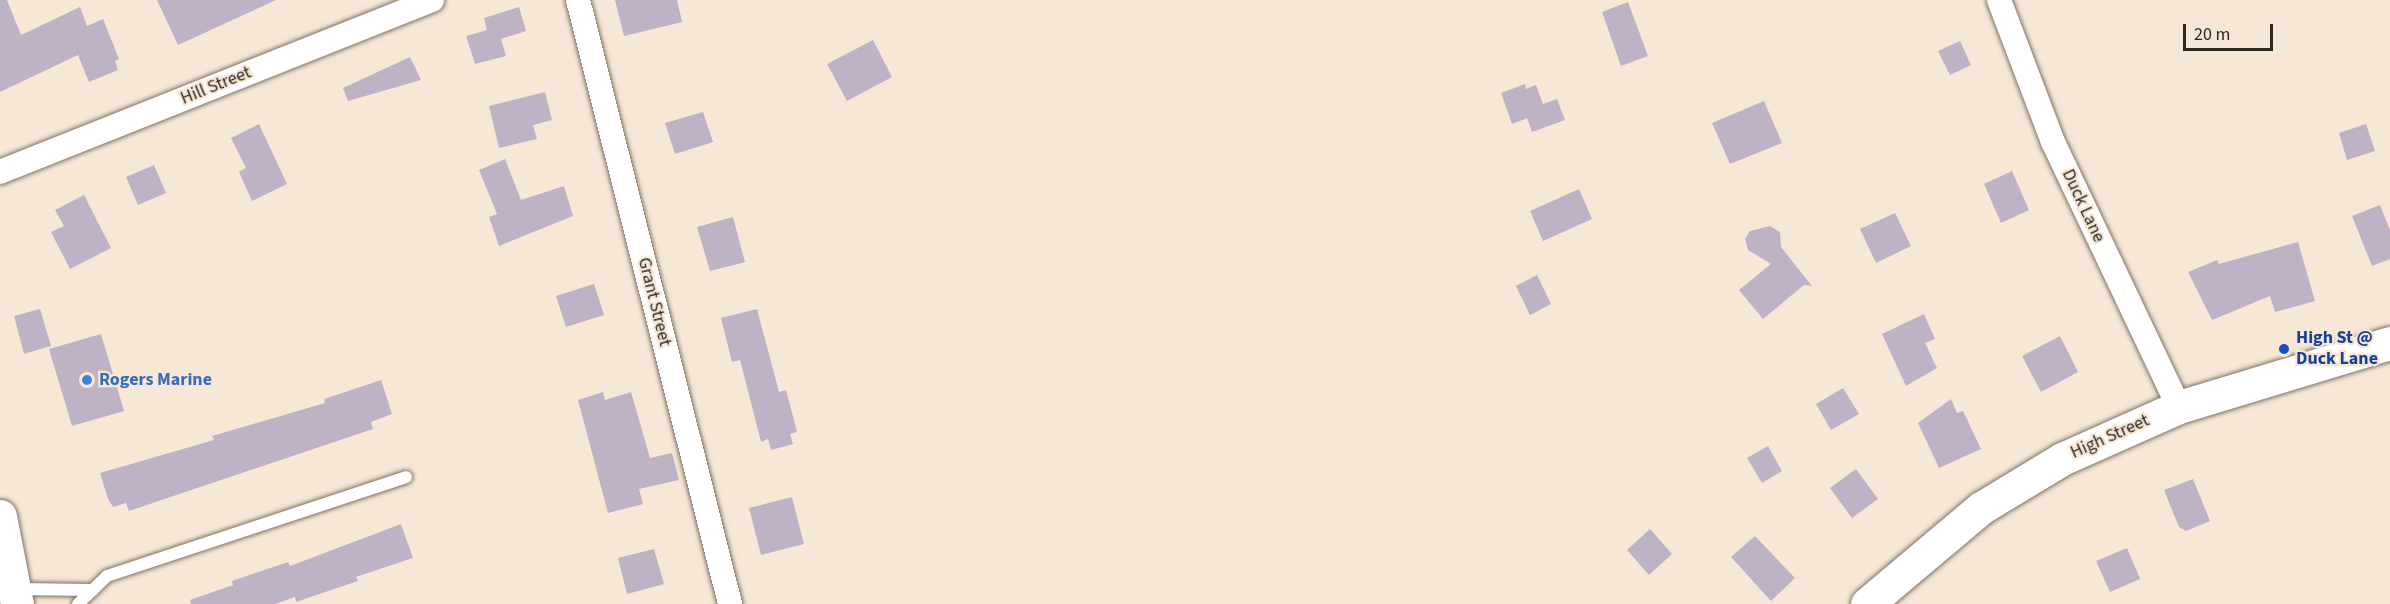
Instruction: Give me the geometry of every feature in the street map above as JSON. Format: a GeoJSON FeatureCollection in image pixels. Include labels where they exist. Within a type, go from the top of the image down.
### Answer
{"type":"FeatureCollection","features":[{"type":"Feature","properties":{"kind":"main road","name":"High Street"},"geometry":{"type":"LineString","coordinates":[[1867,604],[1936,543],[2015,487],[2062,459],[2179,407],[2390,343]]}},
{"type":"Feature","properties":{"kind":"main road"},"geometry":{"type":"LineString","coordinates":[[0,516],[4,551],[16,596]]}},
{"type":"Feature","properties":{"kind":"street","name":"Hill Street"},"geometry":{"type":"LineString","coordinates":[[0,172],[432,0]]}},
{"type":"Feature","properties":{"kind":"street","name":"Grant Street"},"geometry":{"type":"LineString","coordinates":[[578,0],[730,604]]}},
{"type":"Feature","properties":{"kind":"street","name":"Duck Lane"},"geometry":{"type":"LineString","coordinates":[[1999,0],[2053,142],[2179,407]]}},
{"type":"Feature","properties":{"kind":"lane"},"geometry":{"type":"LineString","coordinates":[[78,604],[107,576],[406,477]]}},
{"type":"Feature","properties":{"kind":"lane"},"geometry":{"type":"LineString","coordinates":[[16,596],[93,590]]}},
{"type":"Feature","properties":{"kind":"building"},"geometry":{"type":"Polygon","coordinates":[[[0,0],[7,0],[21,35],[80,7],[87,26],[103,19],[119,59],[115,61],[118,70],[89,82],[78,55],[0,92],[0,0]]]}},
{"type":"Feature","properties":{"kind":"building"},"geometry":{"type":"Polygon","coordinates":[[[157,0],[276,0],[178,45],[157,0]]]}},
{"type":"Feature","properties":{"kind":"building"},"geometry":{"type":"Polygon","coordinates":[[[615,0],[677,0],[682,22],[624,36],[615,0]]]}},
{"type":"Feature","properties":{"kind":"building"},"geometry":{"type":"Polygon","coordinates":[[[1628,2],[1648,56],[1621,66],[1602,12],[1628,2]]]}},
{"type":"Feature","properties":{"kind":"building"},"geometry":{"type":"Polygon","coordinates":[[[519,7],[526,31],[501,39],[506,56],[475,64],[466,36],[487,30],[484,18],[519,7]]]}},
{"type":"Feature","properties":{"kind":"building"},"geometry":{"type":"Polygon","coordinates":[[[873,40],[892,77],[847,101],[827,64],[873,40]]]}},
{"type":"Feature","properties":{"kind":"building"},"geometry":{"type":"Polygon","coordinates":[[[1960,41],[1971,65],[1950,75],[1938,51],[1960,41]]]}},
{"type":"Feature","properties":{"kind":"building"},"geometry":{"type":"Polygon","coordinates":[[[410,57],[421,80],[348,101],[343,88],[410,57]]]}},
{"type":"Feature","properties":{"kind":"building"},"geometry":{"type":"Polygon","coordinates":[[[1525,84],[1526,89],[1536,85],[1543,104],[1557,99],[1565,120],[1532,132],[1527,118],[1512,124],[1501,93],[1525,84]]]}},
{"type":"Feature","properties":{"kind":"building"},"geometry":{"type":"Polygon","coordinates":[[[545,92],[552,120],[533,125],[537,139],[499,148],[489,106],[545,92]]]}},
{"type":"Feature","properties":{"kind":"building"},"geometry":{"type":"Polygon","coordinates":[[[1764,101],[1782,143],[1730,164],[1712,123],[1764,101]]]}},
{"type":"Feature","properties":{"kind":"building"},"geometry":{"type":"Polygon","coordinates":[[[703,112],[713,142],[675,154],[665,123],[703,112]]]}},
{"type":"Feature","properties":{"kind":"building"},"geometry":{"type":"Polygon","coordinates":[[[259,124],[287,184],[252,201],[239,172],[246,168],[231,138],[259,124]]]}},
{"type":"Feature","properties":{"kind":"building"},"geometry":{"type":"Polygon","coordinates":[[[2366,124],[2375,151],[2347,160],[2339,133],[2366,124]]]}},
{"type":"Feature","properties":{"kind":"building"},"geometry":{"type":"Polygon","coordinates":[[[505,159],[521,200],[564,186],[573,216],[499,246],[489,217],[497,214],[479,170],[505,159]]]}},
{"type":"Feature","properties":{"kind":"building"},"geometry":{"type":"Polygon","coordinates":[[[154,165],[166,193],[138,205],[126,177],[154,165]]]}},
{"type":"Feature","properties":{"kind":"building"},"geometry":{"type":"Polygon","coordinates":[[[2012,171],[2029,210],[2001,223],[1984,184],[2012,171]]]}},
{"type":"Feature","properties":{"kind":"building"},"geometry":{"type":"Polygon","coordinates":[[[1579,189],[1592,219],[1543,241],[1530,211],[1579,189]]]}},
{"type":"Feature","properties":{"kind":"building"},"geometry":{"type":"Polygon","coordinates":[[[84,195],[111,248],[70,269],[51,232],[64,226],[55,210],[84,195]]]}},
{"type":"Feature","properties":{"kind":"building"},"geometry":{"type":"Polygon","coordinates":[[[2380,205],[2390,230],[2390,259],[2372,266],[2352,216],[2380,205]]]}},
{"type":"Feature","properties":{"kind":"building"},"geometry":{"type":"Polygon","coordinates":[[[1895,213],[1911,246],[1876,263],[1860,229],[1895,213]]]}},
{"type":"Feature","properties":{"kind":"building"},"geometry":{"type":"Polygon","coordinates":[[[733,217],[745,262],[710,271],[697,227],[733,217]]]}},
{"type":"Feature","properties":{"kind":"building"},"geometry":{"type":"Polygon","coordinates":[[[1770,226],[1780,232],[1781,247],[1812,286],[1804,285],[1763,319],[1739,290],[1771,264],[1748,250],[1745,239],[1750,231],[1770,226]]]}},
{"type":"Feature","properties":{"kind":"building"},"geometry":{"type":"Polygon","coordinates":[[[2298,242],[2315,301],[2275,312],[2270,296],[2212,320],[2188,272],[2217,260],[2219,264],[2298,242]]]}},
{"type":"Feature","properties":{"kind":"building"},"geometry":{"type":"Polygon","coordinates":[[[1537,275],[1551,304],[1530,315],[1516,286],[1537,275]]]}},
{"type":"Feature","properties":{"kind":"building"},"geometry":{"type":"Polygon","coordinates":[[[594,284],[604,315],[566,327],[556,296],[594,284]]]}},
{"type":"Feature","properties":{"kind":"building"},"geometry":{"type":"Polygon","coordinates":[[[40,309],[51,346],[24,354],[14,316],[40,309]]]}},
{"type":"Feature","properties":{"kind":"building"},"geometry":{"type":"Polygon","coordinates":[[[757,309],[779,392],[786,390],[797,432],[790,434],[793,444],[771,450],[768,439],[761,442],[740,360],[732,362],[721,318],[757,309]]]}},
{"type":"Feature","properties":{"kind":"building"},"geometry":{"type":"Polygon","coordinates":[[[1924,314],[1935,339],[1925,343],[1937,368],[1906,386],[1882,334],[1924,314]]]}},
{"type":"Feature","properties":{"kind":"building","name":"Rogers Marine"},"geometry":{"type":"Polygon","coordinates":[[[101,334],[124,411],[72,426],[49,349],[101,334]]]}},
{"type":"Feature","properties":{"kind":"building"},"geometry":{"type":"Polygon","coordinates":[[[2060,336],[2078,372],[2041,392],[2022,356],[2060,336]]]}},
{"type":"Feature","properties":{"kind":"building"},"geometry":{"type":"Polygon","coordinates":[[[381,380],[392,414],[371,422],[373,429],[129,511],[126,503],[113,507],[108,499],[100,473],[214,440],[212,436],[325,403],[324,399],[381,380]]]}},
{"type":"Feature","properties":{"kind":"building"},"geometry":{"type":"Polygon","coordinates":[[[1843,388],[1859,414],[1831,430],[1816,404],[1843,388]]]}},
{"type":"Feature","properties":{"kind":"building"},"geometry":{"type":"Polygon","coordinates":[[[603,392],[605,400],[631,392],[650,458],[672,453],[679,480],[639,489],[643,504],[608,513],[578,400],[603,392]]]}},
{"type":"Feature","properties":{"kind":"building"},"geometry":{"type":"Polygon","coordinates":[[[1951,399],[1957,413],[1963,411],[1981,449],[1939,468],[1918,423],[1951,399]]]}},
{"type":"Feature","properties":{"kind":"building"},"geometry":{"type":"Polygon","coordinates":[[[1768,446],[1782,471],[1762,483],[1747,458],[1768,446]]]}},
{"type":"Feature","properties":{"kind":"building"},"geometry":{"type":"Polygon","coordinates":[[[1856,469],[1878,499],[1852,518],[1830,488],[1856,469]]]}},
{"type":"Feature","properties":{"kind":"building"},"geometry":{"type":"Polygon","coordinates":[[[2193,479],[2210,521],[2186,531],[2179,527],[2164,490],[2193,479]]]}},
{"type":"Feature","properties":{"kind":"building"},"geometry":{"type":"Polygon","coordinates":[[[792,497],[804,544],[761,555],[749,508],[792,497]]]}},
{"type":"Feature","properties":{"kind":"building"},"geometry":{"type":"Polygon","coordinates":[[[401,524],[413,558],[356,577],[358,581],[296,602],[295,597],[275,604],[191,604],[190,600],[233,585],[232,581],[288,562],[290,566],[401,524]]]}},
{"type":"Feature","properties":{"kind":"building"},"geometry":{"type":"Polygon","coordinates":[[[1650,529],[1672,554],[1649,575],[1627,550],[1650,529]]]}},
{"type":"Feature","properties":{"kind":"building"},"geometry":{"type":"Polygon","coordinates":[[[1755,536],[1795,578],[1771,601],[1731,557],[1755,536]]]}},
{"type":"Feature","properties":{"kind":"building"},"geometry":{"type":"Polygon","coordinates":[[[2127,548],[2140,579],[2110,592],[2096,561],[2127,548]]]}},
{"type":"Feature","properties":{"kind":"building"},"geometry":{"type":"Polygon","coordinates":[[[654,549],[664,584],[627,594],[618,558],[654,549]]]}},
{"type":"Feature","properties":{"kind":"place","name":"High St @ Duck Lane"},"geometry":{"type":"Point","coordinates":[2284,349]}},
{"type":"Feature","properties":{"kind":"place","name":"Rogers Marine"},"geometry":{"type":"Point","coordinates":[87,380]}}]}
